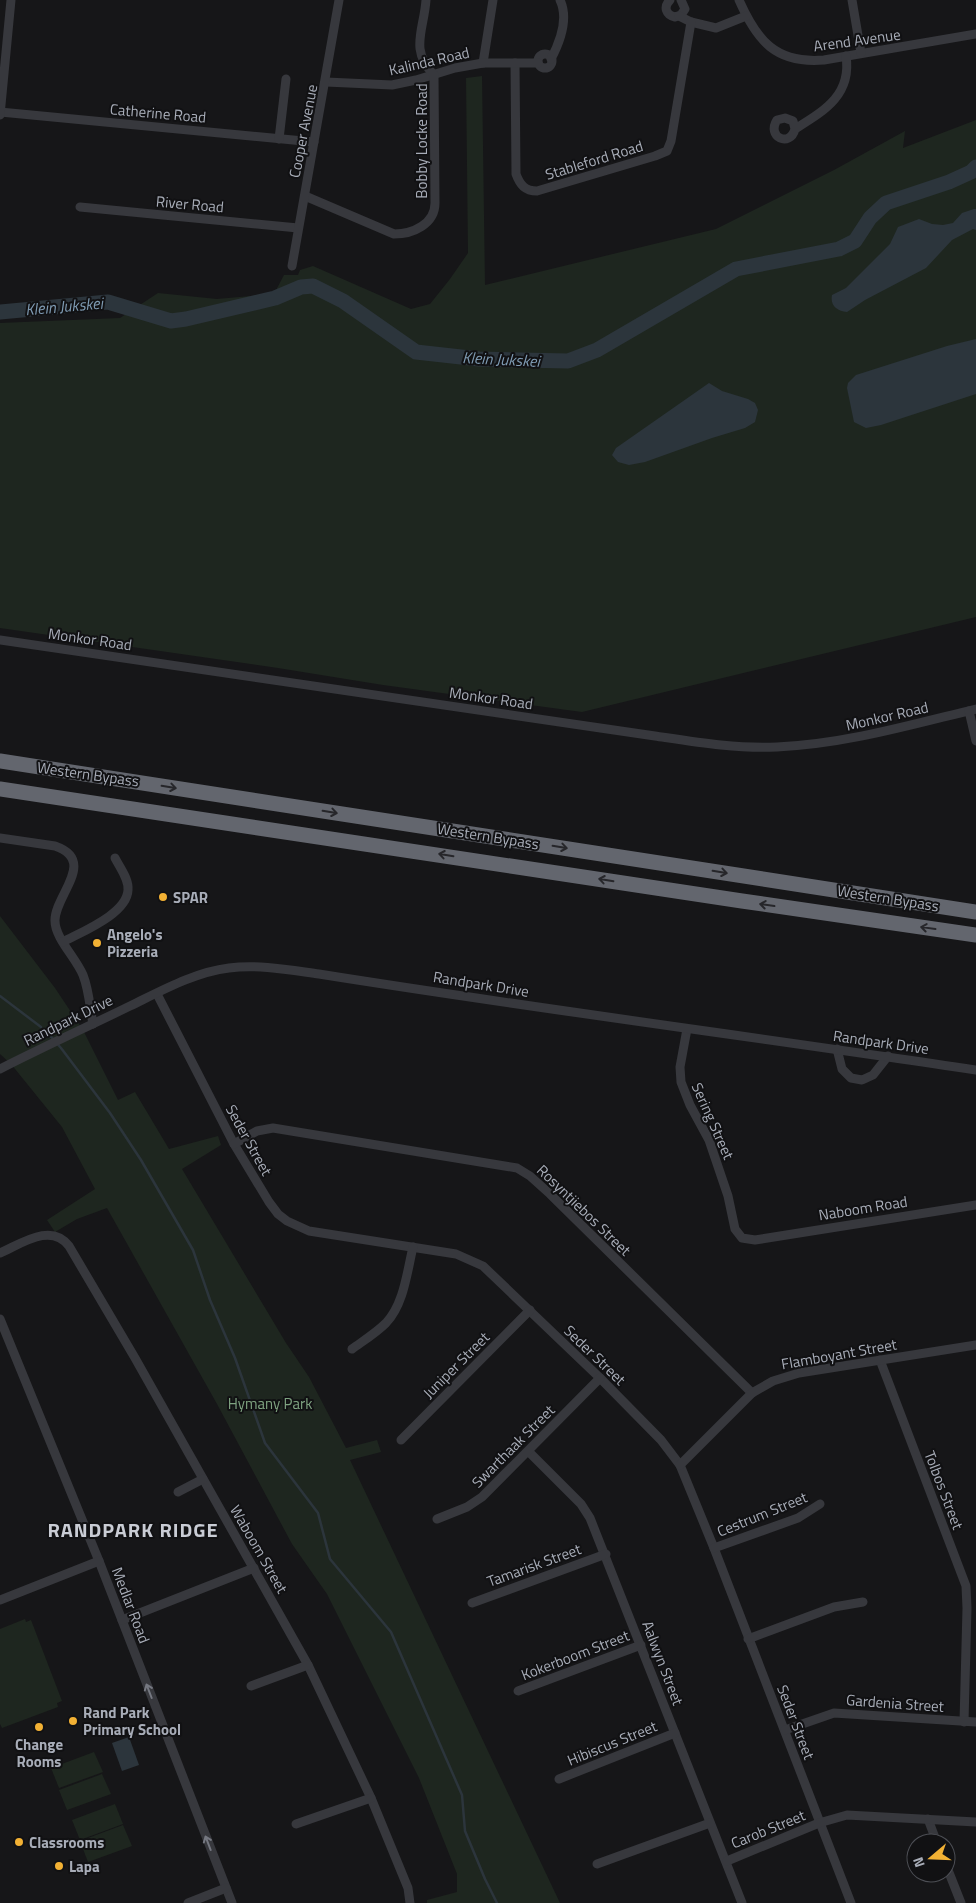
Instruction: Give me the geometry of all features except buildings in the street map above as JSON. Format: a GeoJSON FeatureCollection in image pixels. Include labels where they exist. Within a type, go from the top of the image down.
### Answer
{"type":"FeatureCollection","features":[{"type":"Feature","properties":{"kind":"highway","name":"Western Bypass"},"geometry":{"type":"LineString","coordinates":[[0,761],[976,912]]}},
{"type":"Feature","properties":{"kind":"highway","name":"Western Bypass"},"geometry":{"type":"LineString","coordinates":[[0,788],[976,935]]}},
{"type":"Feature","properties":{"kind":"street"},"geometry":{"type":"LineString","coordinates":[[0,113],[11,0]]}},
{"type":"Feature","properties":{"kind":"street","name":"Cooper Avenue"},"geometry":{"type":"LineString","coordinates":[[292,266],[339,0]]}},
{"type":"Feature","properties":{"kind":"street"},"geometry":{"type":"LineString","coordinates":[[426,0],[419,48],[423,61],[434,75]]}},
{"type":"Feature","properties":{"kind":"street"},"geometry":{"type":"LineString","coordinates":[[483,63],[493,0]]}},
{"type":"Feature","properties":{"kind":"street","name":"Kalinda Road"},"geometry":{"type":"LineString","coordinates":[[326,82],[392,85],[455,68],[483,63],[538,63],[541,67],[547,68],[551,65],[551,59],[558,44],[564,21],[563,6],[560,0]]}},
{"type":"Feature","properties":{"kind":"street"},"geometry":{"type":"LineString","coordinates":[[670,0],[666,6],[667,12],[672,16],[678,16],[691,22],[716,28],[746,16]]}},
{"type":"Feature","properties":{"kind":"street"},"geometry":{"type":"LineString","coordinates":[[678,16],[684,9],[681,0]]}},
{"type":"Feature","properties":{"kind":"street","name":"Arend Avenue"},"geometry":{"type":"LineString","coordinates":[[739,0],[755,32],[776,50],[790,58],[816,61],[976,34]]}},
{"type":"Feature","properties":{"kind":"street"},"geometry":{"type":"LineString","coordinates":[[852,0],[861,53]]}},
{"type":"Feature","properties":{"kind":"street","name":"Stableford Road"},"geometry":{"type":"LineString","coordinates":[[515,63],[516,174],[521,185],[531,191],[537,191],[655,156],[666,151],[672,141],[691,22]]}},
{"type":"Feature","properties":{"kind":"street"},"geometry":{"type":"LineString","coordinates":[[795,129],[829,107],[834,101],[846,79],[848,66],[846,56]]}},
{"type":"Feature","properties":{"kind":"street","name":"Bobby Locke Road"},"geometry":{"type":"LineString","coordinates":[[305,196],[387,232],[398,234],[426,224],[433,216],[435,209],[434,75]]}},
{"type":"Feature","properties":{"kind":"street"},"geometry":{"type":"LineString","coordinates":[[279,138],[286,79]]}},
{"type":"Feature","properties":{"kind":"street","name":"Catherine Road"},"geometry":{"type":"LineString","coordinates":[[0,113],[314,142]]}},
{"type":"Feature","properties":{"kind":"street","name":"River Road"},"geometry":{"type":"LineString","coordinates":[[80,207],[298,228]]}},
{"type":"Feature","properties":{"kind":"street","name":"Monkor Road"},"geometry":{"type":"LineString","coordinates":[[0,640],[734,746],[775,747],[825,743],[883,732],[972,710]]}},
{"type":"Feature","properties":{"kind":"street"},"geometry":{"type":"LineString","coordinates":[[972,710],[976,741]]}},
{"type":"Feature","properties":{"kind":"street"},"geometry":{"type":"LineString","coordinates":[[0,838],[55,846],[69,853],[74,866],[55,914],[54,922],[63,942],[82,973],[93,1024]]}},
{"type":"Feature","properties":{"kind":"street"},"geometry":{"type":"LineString","coordinates":[[63,942],[116,912],[124,903],[128,892],[127,881],[115,858]]}},
{"type":"Feature","properties":{"kind":"street","name":"Randpark Drive"},"geometry":{"type":"LineString","coordinates":[[0,1069],[62,1038],[191,979],[220,969],[244,966],[319,974],[976,1070]]}},
{"type":"Feature","properties":{"kind":"street","name":"Seder Street"},"geometry":{"type":"LineString","coordinates":[[156,994],[234,1144],[278,1214],[287,1221],[309,1231],[456,1254],[476,1262],[489,1271],[530,1310],[661,1440],[680,1465],[851,1903]]}},
{"type":"Feature","properties":{"kind":"street","name":"Sering Street"},"geometry":{"type":"LineString","coordinates":[[687,1029],[680,1067],[681,1082],[718,1162],[735,1230],[742,1238],[755,1240]]}},
{"type":"Feature","properties":{"kind":"street"},"geometry":{"type":"LineString","coordinates":[[837,1049],[842,1069],[851,1078],[862,1080],[873,1075],[888,1056]]}},
{"type":"Feature","properties":{"kind":"street","name":"Rosyntjiebos Street"},"geometry":{"type":"LineString","coordinates":[[234,1144],[257,1131],[273,1128],[517,1168],[544,1189],[752,1392]]}},
{"type":"Feature","properties":{"kind":"street","name":"Naboom Road"},"geometry":{"type":"LineString","coordinates":[[755,1240],[976,1205]]}},
{"type":"Feature","properties":{"kind":"street","name":"Waboom Street"},"geometry":{"type":"LineString","coordinates":[[0,1253],[45,1234],[59,1236],[69,1246],[308,1665],[371,1798],[408,1888],[410,1903]]}},
{"type":"Feature","properties":{"kind":"street"},"geometry":{"type":"LineString","coordinates":[[352,1349],[380,1328],[393,1314],[404,1288],[413,1247]]}},
{"type":"Feature","properties":{"kind":"street","name":"Juniper Street"},"geometry":{"type":"LineString","coordinates":[[401,1440],[530,1310]]}},
{"type":"Feature","properties":{"kind":"street","name":"Medlar Road"},"geometry":{"type":"LineString","coordinates":[[0,1319],[99,1561],[232,1903]]}},
{"type":"Feature","properties":{"kind":"street","name":"Flamboyant Street"},"geometry":{"type":"LineString","coordinates":[[680,1465],[752,1392],[784,1376],[976,1345]]}},
{"type":"Feature","properties":{"kind":"street","name":"Tolbos Street"},"geometry":{"type":"LineString","coordinates":[[880,1360],[966,1586],[968,1608],[964,1722]]}},
{"type":"Feature","properties":{"kind":"street","name":"Swarthaak Street"},"geometry":{"type":"LineString","coordinates":[[437,1520],[475,1503],[529,1452],[600,1378]]}},
{"type":"Feature","properties":{"kind":"street","name":"Aalwyn Street"},"geometry":{"type":"LineString","coordinates":[[529,1452],[585,1510],[606,1554],[742,1903]]}},
{"type":"Feature","properties":{"kind":"street"},"geometry":{"type":"LineString","coordinates":[[178,1492],[203,1479]]}},
{"type":"Feature","properties":{"kind":"street","name":"Cestrum Street"},"geometry":{"type":"LineString","coordinates":[[714,1548],[798,1518],[820,1504]]}},
{"type":"Feature","properties":{"kind":"street","name":"Tamarisk Street"},"geometry":{"type":"LineString","coordinates":[[472,1603],[606,1554]]}},
{"type":"Feature","properties":{"kind":"street"},"geometry":{"type":"LineString","coordinates":[[0,1600],[99,1561]]}},
{"type":"Feature","properties":{"kind":"street"},"geometry":{"type":"LineString","coordinates":[[122,1620],[254,1568]]}},
{"type":"Feature","properties":{"kind":"street"},"geometry":{"type":"LineString","coordinates":[[748,1639],[834,1607],[864,1602]]}},
{"type":"Feature","properties":{"kind":"street","name":"Kokerboom Street"},"geometry":{"type":"LineString","coordinates":[[518,1691],[641,1645]]}},
{"type":"Feature","properties":{"kind":"street"},"geometry":{"type":"LineString","coordinates":[[251,1686],[308,1665]]}},
{"type":"Feature","properties":{"kind":"street","name":"Gardenia Street"},"geometry":{"type":"LineString","coordinates":[[785,1730],[834,1713],[976,1722]]}},
{"type":"Feature","properties":{"kind":"street","name":"Hibiscus Street"},"geometry":{"type":"LineString","coordinates":[[559,1778],[675,1732]]}},
{"type":"Feature","properties":{"kind":"street"},"geometry":{"type":"LineString","coordinates":[[296,1824],[371,1798]]}},
{"type":"Feature","properties":{"kind":"street","name":"Carob Street"},"geometry":{"type":"LineString","coordinates":[[727,1861],[819,1823],[858,1814],[976,1822]]}},
{"type":"Feature","properties":{"kind":"street"},"geometry":{"type":"LineString","coordinates":[[928,1820],[933,1833]]}},
{"type":"Feature","properties":{"kind":"street"},"geometry":{"type":"LineString","coordinates":[[597,1864],[710,1823]]}},
{"type":"Feature","properties":{"kind":"street"},"geometry":{"type":"LineString","coordinates":[[953,1883],[961,1903]]}},
{"type":"Feature","properties":{"kind":"street"},"geometry":{"type":"LineString","coordinates":[[188,1903],[226,1888]]}},
{"type":"Feature","properties":{"kind":"green space"},"geometry":{"type":"Polygon","coordinates":[[[482,76],[485,285],[716,229],[834,170],[905,131],[903,148],[976,120],[976,617],[582,712],[383,685],[0,628],[0,323],[120,318],[158,293],[217,299],[274,294],[284,275],[298,275],[300,270],[313,266],[411,309],[430,304],[468,253],[466,78],[482,76]]]}},
{"type":"Feature","properties":{"kind":"green space","name":"Hymany Park"},"geometry":{"type":"Polygon","coordinates":[[[0,916],[55,988],[83,1030],[118,1100],[135,1092],[169,1149],[218,1136],[221,1145],[182,1169],[286,1343],[309,1377],[346,1448],[377,1440],[381,1452],[350,1460],[560,1903],[427,1903],[427,1900],[457,1892],[457,1874],[419,1778],[327,1594],[292,1544],[217,1404],[107,1208],[77,1219],[55,1232],[47,1220],[95,1189],[62,1127],[11,1064],[0,1054],[0,916]]]}},
{"type":"Feature","properties":{"kind":"green space"},"geometry":{"type":"Polygon","coordinates":[[[25,1619],[26,1622],[31,1620],[62,1701],[57,1703],[58,1707],[2,1728],[0,1724],[0,1629],[25,1619]]]}},
{"type":"Feature","properties":{"kind":"green space"},"geometry":{"type":"Polygon","coordinates":[[[94,1752],[103,1772],[59,1788],[51,1768],[94,1752]]]}},
{"type":"Feature","properties":{"kind":"green space"},"geometry":{"type":"Polygon","coordinates":[[[102,1774],[111,1794],[67,1810],[59,1790],[102,1774]]]}},
{"type":"Feature","properties":{"kind":"green space"},"geometry":{"type":"Polygon","coordinates":[[[115,1804],[123,1824],[80,1840],[72,1820],[115,1804]]]}},
{"type":"Feature","properties":{"kind":"green space"},"geometry":{"type":"Polygon","coordinates":[[[123,1825],[132,1846],[88,1862],[80,1841],[123,1825]]]}},
{"type":"Feature","properties":{"kind":"shaded area"},"geometry":{"type":"Polygon","coordinates":[[[976,209],[976,230],[973,229],[952,240],[926,268],[865,300],[847,312],[837,309],[833,305],[832,295],[846,288],[890,244],[898,227],[919,219],[932,224],[943,225],[953,223],[962,213],[976,209]]]}},
{"type":"Feature","properties":{"kind":"shaded area"},"geometry":{"type":"Polygon","coordinates":[[[976,339],[976,394],[881,425],[866,428],[854,422],[847,388],[848,383],[856,375],[947,346],[976,339]]]}},
{"type":"Feature","properties":{"kind":"shaded area"},"geometry":{"type":"Polygon","coordinates":[[[709,383],[722,391],[755,403],[758,410],[755,422],[745,428],[645,462],[629,465],[618,462],[612,455],[616,448],[709,383]]]}},
{"type":"Feature","properties":{"kind":"shaded area"},"geometry":{"type":"Polygon","coordinates":[[[129,1737],[139,1765],[122,1771],[112,1743],[129,1737]]]}},
{"type":"Feature","properties":{"kind":"waterway","name":"Klein Jukskei"},"geometry":{"type":"LineString","coordinates":[[0,312],[108,302],[171,321],[275,298],[301,287],[313,286],[343,301],[416,352],[479,359],[568,361],[597,350],[736,269],[839,249],[855,241],[870,218],[886,203],[949,182],[971,172],[976,167]]}},
{"type":"Feature","properties":{"kind":"waterway"},"geometry":{"type":"LineString","coordinates":[[0,996],[41,1027]]}},
{"type":"Feature","properties":{"kind":"waterway"},"geometry":{"type":"LineString","coordinates":[[46,1031],[110,1113],[141,1160],[193,1250],[210,1300],[235,1358],[265,1443],[318,1513],[330,1559],[391,1632],[462,1795],[465,1831],[497,1903]]}},
{"type":"Feature","properties":{"kind":"place","name":"SPAR"},"geometry":{"type":"Point","coordinates":[163,897]}},
{"type":"Feature","properties":{"kind":"place","name":"Angelo's Pizzeria"},"geometry":{"type":"Point","coordinates":[97,943]}},
{"type":"Feature","properties":{"kind":"place","name":"Rand Park Primary School"},"geometry":{"type":"Point","coordinates":[73,1721]}},
{"type":"Feature","properties":{"kind":"place","name":"Change Rooms"},"geometry":{"type":"Point","coordinates":[39,1727]}},
{"type":"Feature","properties":{"kind":"place","name":"Classrooms"},"geometry":{"type":"Point","coordinates":[19,1842]}},
{"type":"Feature","properties":{"kind":"place","name":"Lapa"},"geometry":{"type":"Point","coordinates":[59,1866]}},
{"type":"Feature","properties":{"kind":"district","name":"RANDPARK RIDGE"},"geometry":{"type":"Point","coordinates":[133,1529]}}]}
